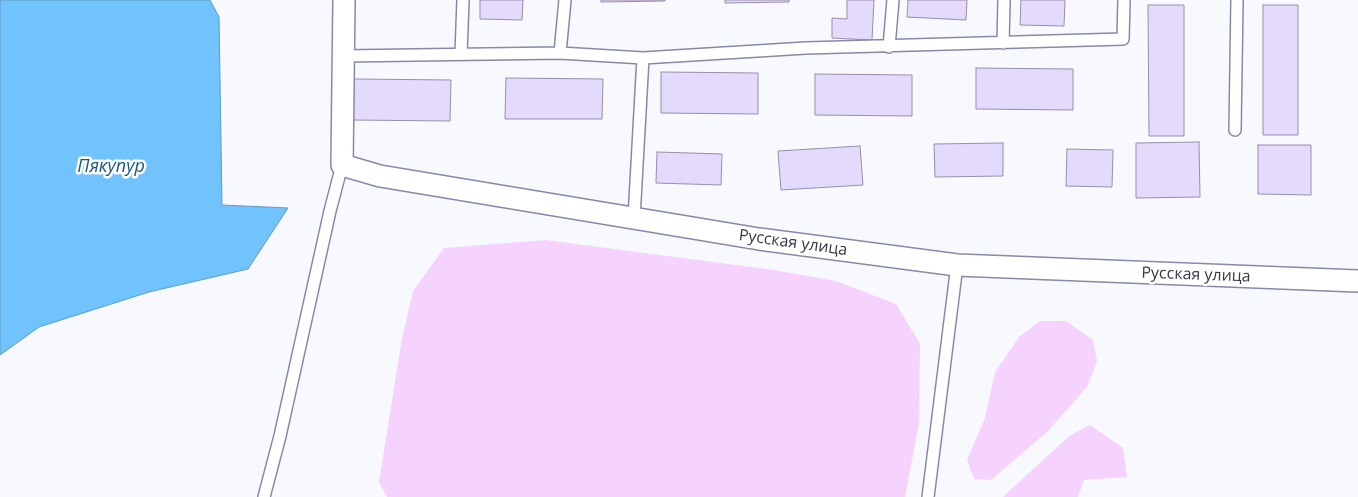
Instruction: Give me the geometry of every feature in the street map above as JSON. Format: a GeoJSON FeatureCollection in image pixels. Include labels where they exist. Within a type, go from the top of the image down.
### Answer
{"type":"FeatureCollection","features":[{"type":"Feature","properties":{"kind":"street"},"geometry":{"type":"LineString","coordinates":[[342,165],[344,0]]}},
{"type":"Feature","properties":{"kind":"street","name":"Русская улица"},"geometry":{"type":"LineString","coordinates":[[342,165],[380,176],[758,239],[957,265],[1358,282]]}},
{"type":"Feature","properties":{"kind":"lane"},"geometry":{"type":"LineString","coordinates":[[461,54],[463,0]]}},
{"type":"Feature","properties":{"kind":"lane"},"geometry":{"type":"LineString","coordinates":[[560,53],[565,0]]}},
{"type":"Feature","properties":{"kind":"lane"},"geometry":{"type":"LineString","coordinates":[[889,47],[893,0]]}},
{"type":"Feature","properties":{"kind":"lane"},"geometry":{"type":"LineString","coordinates":[[1003,43],[1004,0]]}},
{"type":"Feature","properties":{"kind":"lane"},"geometry":{"type":"LineString","coordinates":[[343,56],[560,53],[643,58],[806,48],[1123,40],[1124,0]]}},
{"type":"Feature","properties":{"kind":"lane"},"geometry":{"type":"LineString","coordinates":[[1235,130],[1237,0]]}},
{"type":"Feature","properties":{"kind":"lane"},"geometry":{"type":"LineString","coordinates":[[634,218],[643,58]]}},
{"type":"Feature","properties":{"kind":"lane"},"geometry":{"type":"LineString","coordinates":[[264,497],[280,436],[342,165]]}},
{"type":"Feature","properties":{"kind":"lane"},"geometry":{"type":"LineString","coordinates":[[928,497],[957,265]]}},
{"type":"Feature","properties":{"kind":"shaded area"},"geometry":{"type":"Polygon","coordinates":[[[546,240],[774,270],[836,281],[896,304],[920,344],[919,423],[905,497],[387,497],[379,482],[402,338],[413,291],[444,248],[546,240]]]}},
{"type":"Feature","properties":{"kind":"shaded area"},"geometry":{"type":"Polygon","coordinates":[[[1040,321],[1066,321],[1093,340],[1097,361],[1087,387],[1047,432],[991,480],[974,479],[967,460],[985,418],[995,372],[1019,337],[1040,321]]]}},
{"type":"Feature","properties":{"kind":"shaded area"},"geometry":{"type":"Polygon","coordinates":[[[1090,425],[1123,448],[1127,477],[1084,480],[1078,497],[1003,497],[1069,436],[1090,425]]]}},
{"type":"Feature","properties":{"kind":"water","name":"Пякупур"},"geometry":{"type":"Polygon","coordinates":[[[0,0],[210,0],[219,17],[222,205],[288,208],[248,269],[149,292],[39,327],[0,355],[0,0]]]}},
{"type":"Feature","properties":{"kind":"building"},"geometry":{"type":"Polygon","coordinates":[[[480,0],[523,0],[522,20],[480,19],[480,0]]]}},
{"type":"Feature","properties":{"kind":"building"},"geometry":{"type":"Polygon","coordinates":[[[601,0],[665,0],[665,1],[601,2],[601,0]]]}},
{"type":"Feature","properties":{"kind":"building"},"geometry":{"type":"Polygon","coordinates":[[[725,0],[789,0],[789,2],[725,3],[725,0]]]}},
{"type":"Feature","properties":{"kind":"building"},"geometry":{"type":"Polygon","coordinates":[[[847,0],[874,0],[872,40],[832,38],[832,18],[847,19],[847,0]]]}},
{"type":"Feature","properties":{"kind":"building"},"geometry":{"type":"Polygon","coordinates":[[[908,0],[967,0],[966,20],[907,17],[908,0]]]}},
{"type":"Feature","properties":{"kind":"building"},"geometry":{"type":"Polygon","coordinates":[[[1021,0],[1065,0],[1064,26],[1020,25],[1021,0]]]}},
{"type":"Feature","properties":{"kind":"building"},"geometry":{"type":"Polygon","coordinates":[[[1148,5],[1184,5],[1184,136],[1149,136],[1148,5]]]}},
{"type":"Feature","properties":{"kind":"building"},"geometry":{"type":"Polygon","coordinates":[[[1263,5],[1298,5],[1298,135],[1263,135],[1263,5]]]}},
{"type":"Feature","properties":{"kind":"building"},"geometry":{"type":"Polygon","coordinates":[[[976,68],[1073,69],[1073,110],[976,109],[976,68]]]}},
{"type":"Feature","properties":{"kind":"building"},"geometry":{"type":"Polygon","coordinates":[[[661,72],[758,73],[758,114],[661,113],[661,72]]]}},
{"type":"Feature","properties":{"kind":"building"},"geometry":{"type":"Polygon","coordinates":[[[815,74],[912,75],[912,116],[815,115],[815,74]]]}},
{"type":"Feature","properties":{"kind":"building"},"geometry":{"type":"Polygon","coordinates":[[[506,78],[603,79],[602,119],[505,119],[506,78]]]}},
{"type":"Feature","properties":{"kind":"building"},"geometry":{"type":"Polygon","coordinates":[[[354,79],[451,80],[450,121],[353,120],[354,79]]]}},
{"type":"Feature","properties":{"kind":"building"},"geometry":{"type":"Polygon","coordinates":[[[1199,142],[1200,197],[1136,198],[1136,143],[1199,142]]]}},
{"type":"Feature","properties":{"kind":"building"},"geometry":{"type":"Polygon","coordinates":[[[1003,143],[1003,176],[935,177],[934,144],[1003,143]]]}},
{"type":"Feature","properties":{"kind":"building"},"geometry":{"type":"Polygon","coordinates":[[[1258,145],[1311,145],[1311,195],[1258,194],[1258,145]]]}},
{"type":"Feature","properties":{"kind":"building"},"geometry":{"type":"Polygon","coordinates":[[[860,146],[863,185],[781,190],[778,151],[860,146]]]}},
{"type":"Feature","properties":{"kind":"building"},"geometry":{"type":"Polygon","coordinates":[[[1067,149],[1113,150],[1112,187],[1066,186],[1067,149]]]}},
{"type":"Feature","properties":{"kind":"building"},"geometry":{"type":"Polygon","coordinates":[[[657,152],[722,154],[721,185],[656,183],[657,152]]]}}]}
